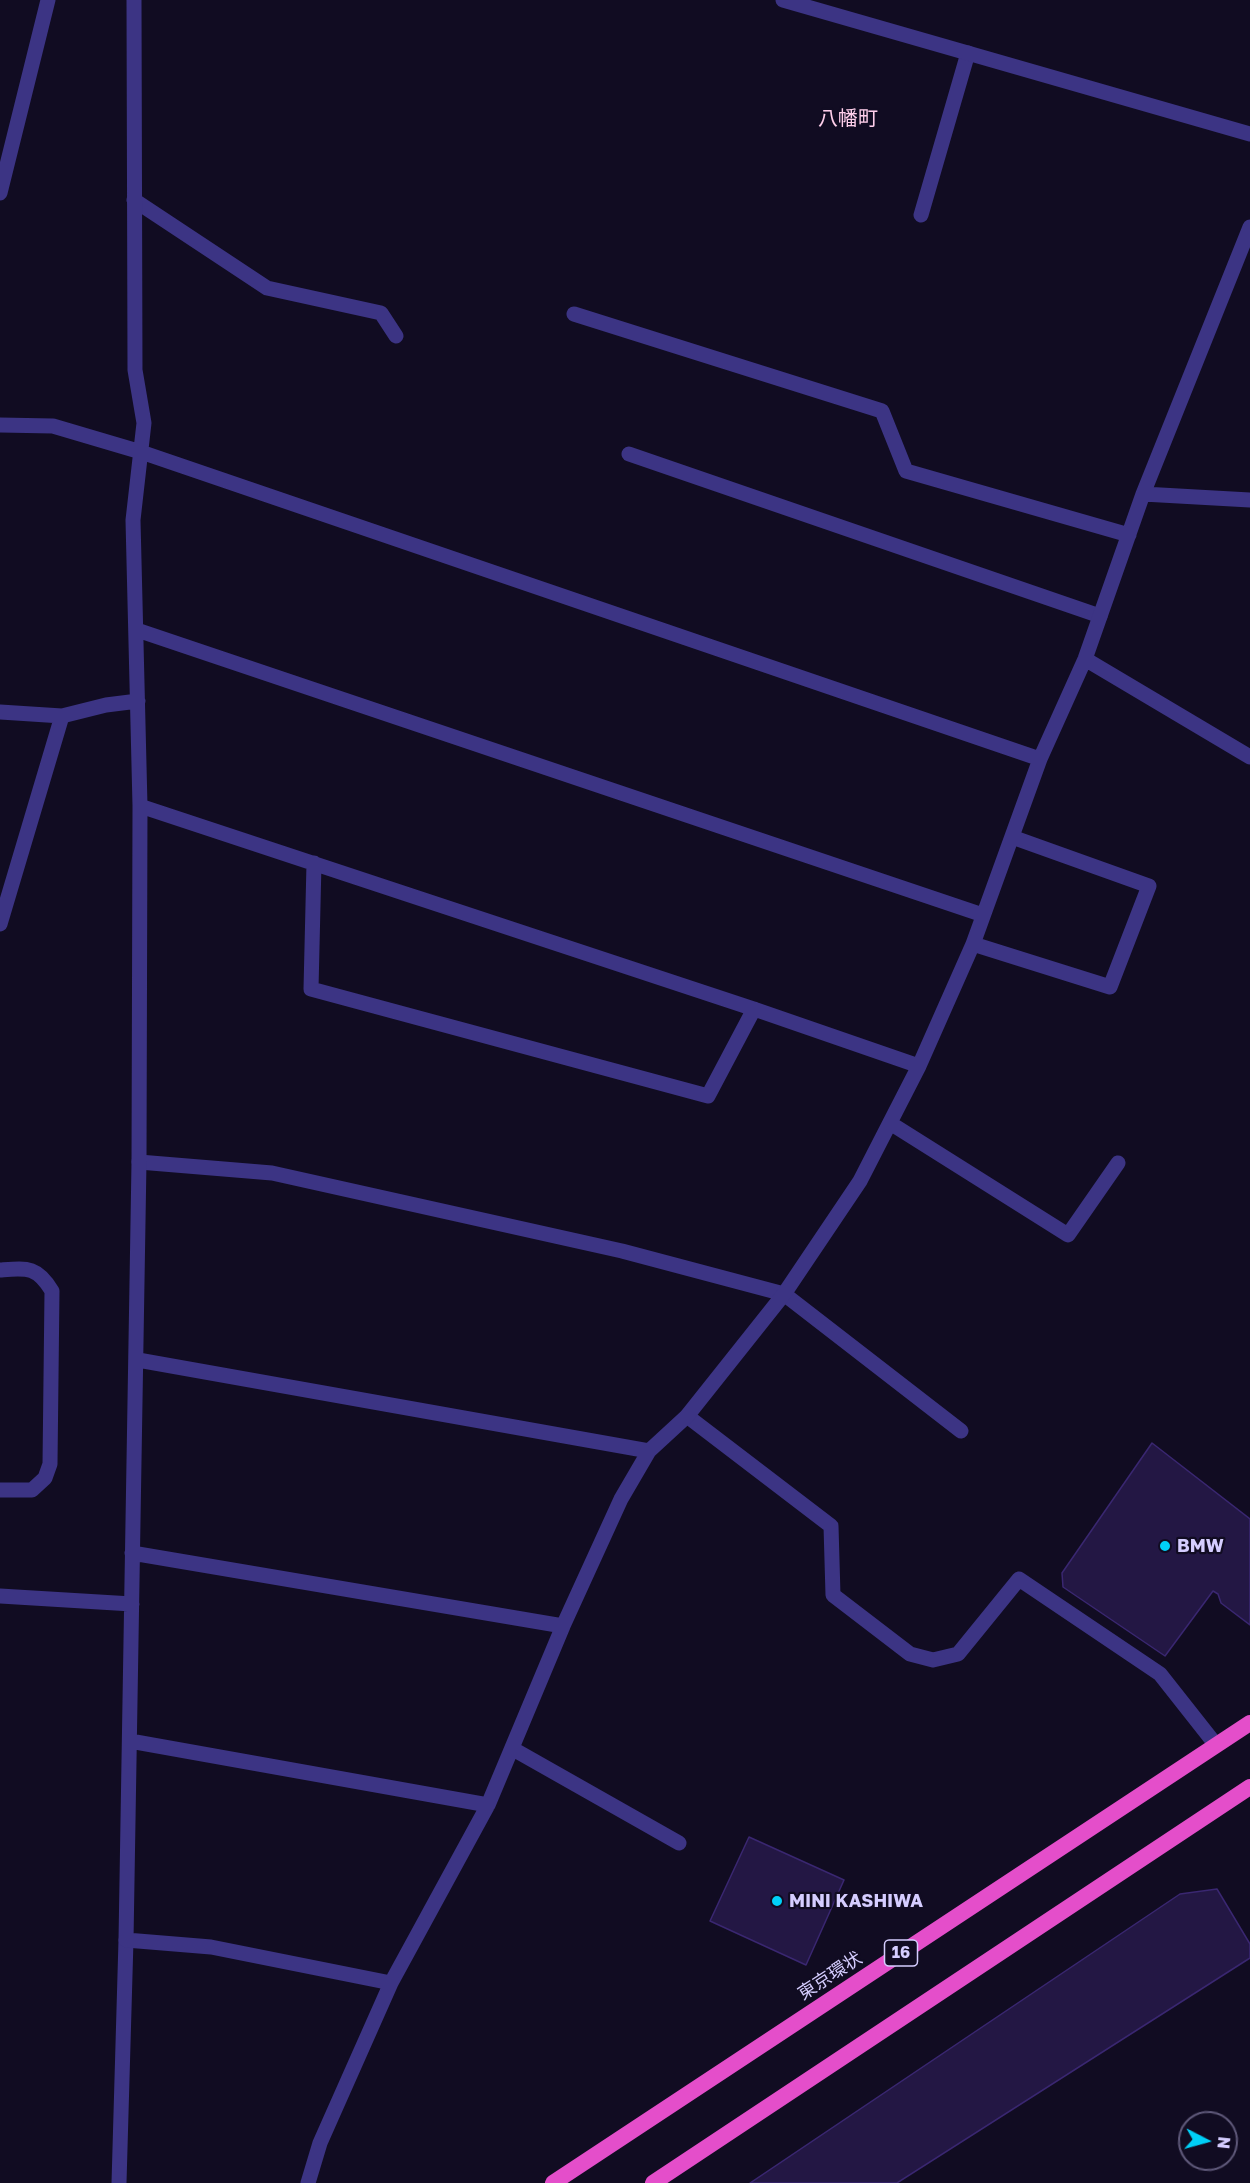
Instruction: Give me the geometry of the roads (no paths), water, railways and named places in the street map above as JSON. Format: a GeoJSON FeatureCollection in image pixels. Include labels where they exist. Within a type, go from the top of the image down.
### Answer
{"type":"FeatureCollection","features":[{"type":"Feature","properties":{"kind":"highway","name":"東京環状"},"geometry":{"type":"LineString","coordinates":[[553,2183],[1250,1723]]}},
{"type":"Feature","properties":{"kind":"highway"},"geometry":{"type":"LineString","coordinates":[[653,2183],[1250,1787]]}},
{"type":"Feature","properties":{"kind":"street"},"geometry":{"type":"LineString","coordinates":[[0,193],[48,0]]}},
{"type":"Feature","properties":{"kind":"street"},"geometry":{"type":"LineString","coordinates":[[119,2183],[138,1360],[140,806],[133,520],[144,423],[135,370],[134,0]]}},
{"type":"Feature","properties":{"kind":"street"},"geometry":{"type":"LineString","coordinates":[[783,0],[1250,134]]}},
{"type":"Feature","properties":{"kind":"street"},"geometry":{"type":"LineString","coordinates":[[921,214],[968,53]]}},
{"type":"Feature","properties":{"kind":"street"},"geometry":{"type":"LineString","coordinates":[[134,200],[267,288],[381,313],[396,336]]}},
{"type":"Feature","properties":{"kind":"street"},"geometry":{"type":"LineString","coordinates":[[308,2183],[320,2143],[391,1983],[488,1805],[563,1626],[621,1499],[649,1451],[687,1416],[784,1294],[860,1181],[919,1066],[973,944],[1040,759],[1085,659],[1143,494],[1246,246],[1250,226]]}},
{"type":"Feature","properties":{"kind":"street"},"geometry":{"type":"LineString","coordinates":[[574,314],[882,411],[906,471],[1129,534]]}},
{"type":"Feature","properties":{"kind":"street"},"geometry":{"type":"LineString","coordinates":[[0,425],[53,426],[141,452],[1040,759]]}},
{"type":"Feature","properties":{"kind":"street"},"geometry":{"type":"LineString","coordinates":[[629,454],[1100,616]]}},
{"type":"Feature","properties":{"kind":"street"},"geometry":{"type":"LineString","coordinates":[[1143,494],[1250,500]]}},
{"type":"Feature","properties":{"kind":"street"},"geometry":{"type":"LineString","coordinates":[[137,630],[983,915]]}},
{"type":"Feature","properties":{"kind":"street"},"geometry":{"type":"LineString","coordinates":[[1085,659],[1250,757]]}},
{"type":"Feature","properties":{"kind":"street"},"geometry":{"type":"LineString","coordinates":[[0,712],[62,716],[106,705],[138,701]]}},
{"type":"Feature","properties":{"kind":"street"},"geometry":{"type":"LineString","coordinates":[[0,924],[62,716]]}},
{"type":"Feature","properties":{"kind":"street"},"geometry":{"type":"LineString","coordinates":[[140,806],[754,1009],[919,1066]]}},
{"type":"Feature","properties":{"kind":"street"},"geometry":{"type":"LineString","coordinates":[[973,944],[1110,987],[1149,886],[1012,837]]}},
{"type":"Feature","properties":{"kind":"street"},"geometry":{"type":"LineString","coordinates":[[314,863],[311,989],[708,1096],[754,1009]]}},
{"type":"Feature","properties":{"kind":"street"},"geometry":{"type":"LineString","coordinates":[[890,1123],[1068,1234],[1118,1162]]}},
{"type":"Feature","properties":{"kind":"street"},"geometry":{"type":"LineString","coordinates":[[139,1162],[272,1173],[622,1251],[784,1294],[961,1431]]}},
{"type":"Feature","properties":{"kind":"street"},"geometry":{"type":"LineString","coordinates":[[0,1270],[27,1269],[43,1276],[52,1291],[50,1464],[45,1478],[32,1490],[0,1490]]}},
{"type":"Feature","properties":{"kind":"street"},"geometry":{"type":"LineString","coordinates":[[138,1360],[649,1451]]}},
{"type":"Feature","properties":{"kind":"street"},"geometry":{"type":"LineString","coordinates":[[687,1416],[831,1526],[833,1595],[910,1654],[933,1660],[958,1654],[1019,1579],[1160,1674],[1216,1745]]}},
{"type":"Feature","properties":{"kind":"street"},"geometry":{"type":"LineString","coordinates":[[132,1553],[563,1626]]}},
{"type":"Feature","properties":{"kind":"street"},"geometry":{"type":"LineString","coordinates":[[0,1596],[132,1604]]}},
{"type":"Feature","properties":{"kind":"street"},"geometry":{"type":"LineString","coordinates":[[130,1741],[488,1805]]}},
{"type":"Feature","properties":{"kind":"street"},"geometry":{"type":"LineString","coordinates":[[513,1749],[679,1842]]}},
{"type":"Feature","properties":{"kind":"street"},"geometry":{"type":"LineString","coordinates":[[126,1940],[211,1947],[391,1983]]}},
{"type":"Feature","properties":{"kind":"place","name":"BMW"},"geometry":{"type":"Point","coordinates":[1165,1546]}},
{"type":"Feature","properties":{"kind":"place","name":"MINI KASHIWA"},"geometry":{"type":"Point","coordinates":[777,1901]}},
{"type":"Feature","properties":{"kind":"district","name":"八幡町"},"geometry":{"type":"Point","coordinates":[848,119]}}]}
